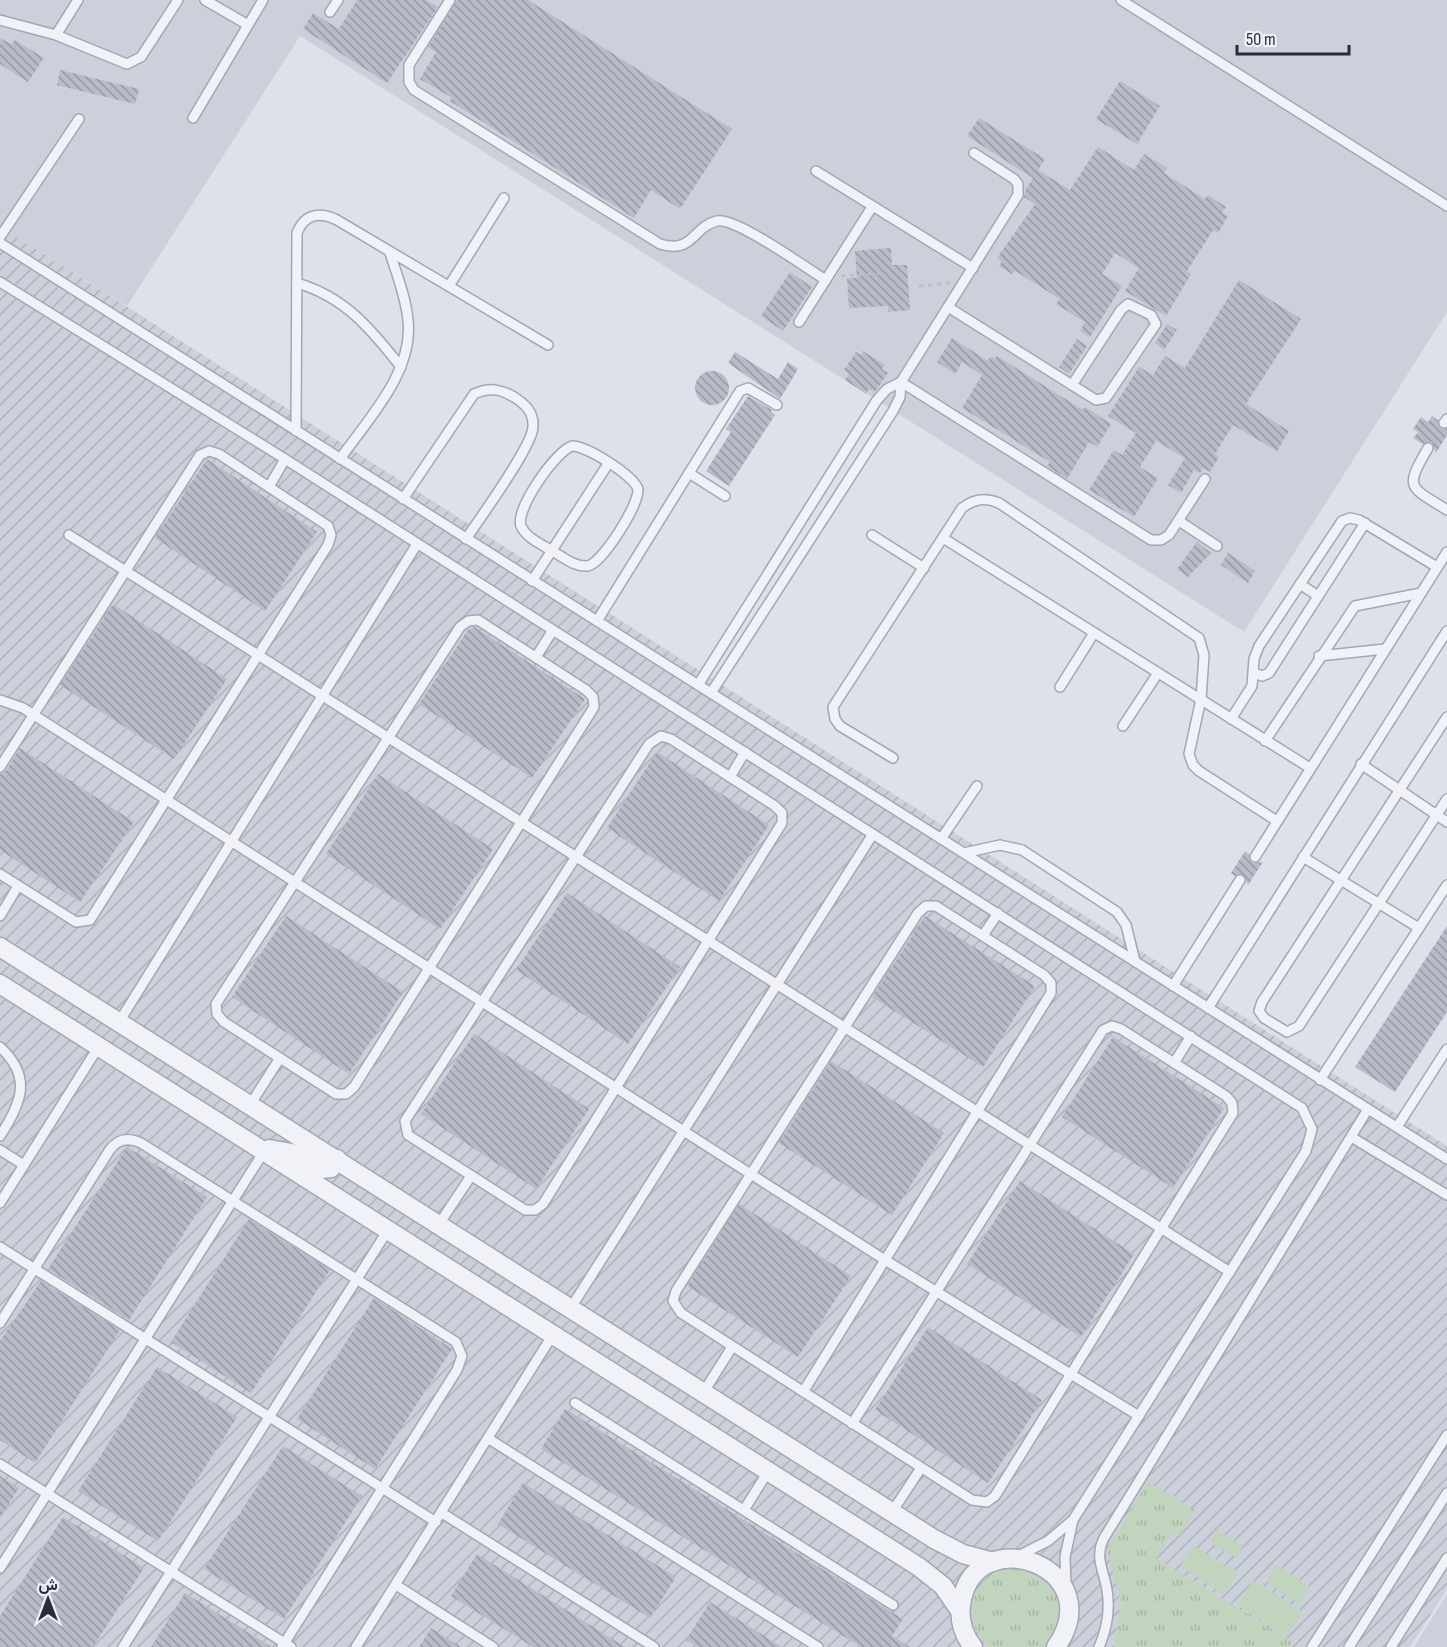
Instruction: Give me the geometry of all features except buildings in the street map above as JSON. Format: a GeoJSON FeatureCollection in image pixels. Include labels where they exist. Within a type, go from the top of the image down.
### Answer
{"type":"FeatureCollection","features":[{"type":"Feature","properties":{"kind":"street"},"geometry":{"type":"LineString","coordinates":[[0,947],[948,1548],[993,1562]]}},
{"type":"Feature","properties":{"kind":"street"},"geometry":{"type":"LineString","coordinates":[[0,984],[265,1150],[552,1336],[769,1470],[932,1576],[952,1598],[960,1611],[968,1644]]}},
{"type":"Feature","properties":{"kind":"street"},"geometry":{"type":"LineString","coordinates":[[265,1150],[292,1152],[321,1169],[331,1168],[337,1159]]}},
{"type":"Feature","properties":{"kind":"street"},"geometry":{"type":"LineString","coordinates":[[960,1611],[962,1596],[969,1582],[980,1570],[993,1562],[1014,1558],[1034,1562],[1052,1572],[1067,1595],[1070,1615],[1065,1635],[1056,1647]]}},
{"type":"Feature","properties":{"kind":"lane"},"geometry":{"type":"LineString","coordinates":[[56,35],[78,0]]}},
{"type":"Feature","properties":{"kind":"lane"},"geometry":{"type":"LineString","coordinates":[[0,20],[56,35],[121,64],[133,63],[141,57],[178,0]]}},
{"type":"Feature","properties":{"kind":"lane"},"geometry":{"type":"LineString","coordinates":[[205,0],[248,25]]}},
{"type":"Feature","properties":{"kind":"lane"},"geometry":{"type":"LineString","coordinates":[[193,118],[263,0]]}},
{"type":"Feature","properties":{"kind":"lane"},"geometry":{"type":"LineString","coordinates":[[330,12],[338,0]]}},
{"type":"Feature","properties":{"kind":"lane"},"geometry":{"type":"LineString","coordinates":[[1121,0],[1447,206]]}},
{"type":"Feature","properties":{"kind":"lane"},"geometry":{"type":"LineString","coordinates":[[447,1],[409,64],[409,82],[414,90],[660,244],[669,247],[684,245],[712,223],[731,222],[827,279]]}},
{"type":"Feature","properties":{"kind":"lane"},"geometry":{"type":"LineString","coordinates":[[0,237],[79,119]]}},
{"type":"Feature","properties":{"kind":"lane"},"geometry":{"type":"LineString","coordinates":[[711,693],[897,404],[901,382],[1015,200],[1019,189],[1014,179],[974,153]]}},
{"type":"Feature","properties":{"kind":"lane"},"geometry":{"type":"LineString","coordinates":[[816,171],[973,268]]}},
{"type":"Feature","properties":{"kind":"lane"},"geometry":{"type":"LineString","coordinates":[[449,286],[504,198]]}},
{"type":"Feature","properties":{"kind":"lane"},"geometry":{"type":"LineString","coordinates":[[799,322],[872,207]]}},
{"type":"Feature","properties":{"kind":"lane"},"geometry":{"type":"LineString","coordinates":[[296,431],[297,233],[303,222],[312,216],[331,217],[549,345]]}},
{"type":"Feature","properties":{"kind":"lane"},"geometry":{"type":"LineString","coordinates":[[0,243],[1447,1159]]}},
{"type":"Feature","properties":{"kind":"lane"},"geometry":{"type":"LineString","coordinates":[[340,459],[401,367],[408,342],[408,320],[390,253]]}},
{"type":"Feature","properties":{"kind":"lane"},"geometry":{"type":"LineString","coordinates":[[0,282],[285,459],[1293,1100],[1309,1117],[1312,1129],[1306,1151],[1073,1520],[1048,1541],[1014,1558]]}},
{"type":"Feature","properties":{"kind":"lane"},"geometry":{"type":"LineString","coordinates":[[297,283],[325,293],[349,308],[368,326],[401,367]]}},
{"type":"Feature","properties":{"kind":"lane"},"geometry":{"type":"LineString","coordinates":[[948,307],[1072,385],[1096,400],[1106,398],[1154,327],[1154,317],[1133,304],[1124,306],[1072,385]]}},
{"type":"Feature","properties":{"kind":"lane"},"geometry":{"type":"LineString","coordinates":[[698,685],[877,400],[887,389],[901,382]]}},
{"type":"Feature","properties":{"kind":"lane"},"geometry":{"type":"LineString","coordinates":[[901,382],[1146,538],[1156,540],[1165,538],[1205,479]]}},
{"type":"Feature","properties":{"kind":"lane"},"geometry":{"type":"LineString","coordinates":[[597,621],[742,389],[748,388],[777,405]]}},
{"type":"Feature","properties":{"kind":"lane"},"geometry":{"type":"LineString","coordinates":[[403,499],[474,394],[482,390],[498,390],[521,402],[531,413],[532,434],[466,539]]}},
{"type":"Feature","properties":{"kind":"lane"},"geometry":{"type":"LineString","coordinates":[[567,448],[583,448],[637,485],[639,494],[634,506],[600,559],[592,565],[578,566],[552,550],[524,531],[520,520],[522,507],[558,455],[567,448]]}},
{"type":"Feature","properties":{"kind":"lane"},"geometry":{"type":"LineString","coordinates":[[1428,448],[1413,473],[1412,483],[1420,494],[1447,510]]}},
{"type":"Feature","properties":{"kind":"lane"},"geometry":{"type":"LineString","coordinates":[[0,766],[200,455],[214,452],[323,523],[331,535],[328,545],[93,916],[86,922],[76,922],[0,874]]}},
{"type":"Feature","properties":{"kind":"lane"},"geometry":{"type":"LineString","coordinates":[[269,487],[285,459]]}},
{"type":"Feature","properties":{"kind":"lane"},"geometry":{"type":"LineString","coordinates":[[532,580],[608,464]]}},
{"type":"Feature","properties":{"kind":"lane"},"geometry":{"type":"LineString","coordinates":[[689,473],[725,496]]}},
{"type":"Feature","properties":{"kind":"lane"},"geometry":{"type":"LineString","coordinates":[[820,493],[834,501]]}},
{"type":"Feature","properties":{"kind":"lane"},"geometry":{"type":"LineString","coordinates":[[893,758],[840,726],[834,718],[833,707],[943,538],[968,504],[980,499],[999,503],[1199,638],[1204,655],[1201,699],[1190,748],[1193,765],[1277,821]]}},
{"type":"Feature","properties":{"kind":"lane"},"geometry":{"type":"LineString","coordinates":[[1231,719],[1250,691],[1259,646],[1338,524],[1350,518],[1365,523],[1437,567]]}},
{"type":"Feature","properties":{"kind":"lane"},"geometry":{"type":"LineString","coordinates":[[1179,520],[1217,546]]}},
{"type":"Feature","properties":{"kind":"lane"},"geometry":{"type":"LineString","coordinates":[[1254,673],[1262,676],[1269,673],[1365,523]]}},
{"type":"Feature","properties":{"kind":"lane"},"geometry":{"type":"LineString","coordinates":[[872,535],[924,568]]}},
{"type":"Feature","properties":{"kind":"lane"},"geometry":{"type":"LineString","coordinates":[[69,536],[1230,1272]]}},
{"type":"Feature","properties":{"kind":"lane"},"geometry":{"type":"LineString","coordinates":[[943,538],[1310,768]]}},
{"type":"Feature","properties":{"kind":"lane"},"geometry":{"type":"LineString","coordinates":[[118,1022],[417,544]]}},
{"type":"Feature","properties":{"kind":"lane"},"geometry":{"type":"LineString","coordinates":[[1255,857],[1447,552]]}},
{"type":"Feature","properties":{"kind":"lane"},"geometry":{"type":"LineString","coordinates":[[1300,584],[1318,596]]}},
{"type":"Feature","properties":{"kind":"lane"},"geometry":{"type":"LineString","coordinates":[[1265,741],[1319,656],[1355,606],[1420,593]]}},
{"type":"Feature","properties":{"kind":"lane"},"geometry":{"type":"LineString","coordinates":[[468,621],[482,622],[590,693],[594,707],[351,1091],[336,1094],[220,1018],[216,1004],[388,738],[460,627],[468,621]]}},
{"type":"Feature","properties":{"kind":"lane"},"geometry":{"type":"LineString","coordinates":[[536,657],[553,630]]}},
{"type":"Feature","properties":{"kind":"lane"},"geometry":{"type":"LineString","coordinates":[[1208,1008],[1447,631]]}},
{"type":"Feature","properties":{"kind":"lane"},"geometry":{"type":"LineString","coordinates":[[1060,687],[1094,633]]}},
{"type":"Feature","properties":{"kind":"lane"},"geometry":{"type":"LineString","coordinates":[[1319,656],[1385,649]]}},
{"type":"Feature","properties":{"kind":"lane"},"geometry":{"type":"LineString","coordinates":[[1124,726],[1158,673]]}},
{"type":"Feature","properties":{"kind":"lane"},"geometry":{"type":"LineString","coordinates":[[0,700],[9,701],[885,1260],[1139,1416]]}},
{"type":"Feature","properties":{"kind":"lane"},"geometry":{"type":"LineString","coordinates":[[1447,717],[1262,1002],[1261,1015],[1287,1032],[1299,1026],[1447,799]]}},
{"type":"Feature","properties":{"kind":"lane"},"geometry":{"type":"LineString","coordinates":[[656,737],[671,739],[779,809],[782,823],[539,1208],[525,1210],[408,1135],[405,1121],[575,857],[649,744],[656,737]]}},
{"type":"Feature","properties":{"kind":"lane"},"geometry":{"type":"LineString","coordinates":[[730,777],[745,752]]}},
{"type":"Feature","properties":{"kind":"lane"},"geometry":{"type":"LineString","coordinates":[[1361,764],[1447,822]]}},
{"type":"Feature","properties":{"kind":"lane"},"geometry":{"type":"LineString","coordinates":[[941,839],[977,786]]}},
{"type":"Feature","properties":{"kind":"lane"},"geometry":{"type":"LineString","coordinates":[[570,1309],[873,834]]}},
{"type":"Feature","properties":{"kind":"lane"},"geometry":{"type":"LineString","coordinates":[[964,853],[1000,845],[1022,850],[1117,912],[1126,925],[1135,961]]}},
{"type":"Feature","properties":{"kind":"lane"},"geometry":{"type":"LineString","coordinates":[[1303,857],[1419,928]]}},
{"type":"Feature","properties":{"kind":"lane"},"geometry":{"type":"LineString","coordinates":[[1173,986],[1240,880]]}},
{"type":"Feature","properties":{"kind":"lane"},"geometry":{"type":"LineString","coordinates":[[1320,1080],[1447,885]]}},
{"type":"Feature","properties":{"kind":"lane"},"geometry":{"type":"LineString","coordinates":[[0,916],[18,886]]}},
{"type":"Feature","properties":{"kind":"lane"},"geometry":{"type":"LineString","coordinates":[[802,1392],[978,1112],[1049,997],[1052,988],[1044,975],[984,934],[936,906],[921,909],[844,1028],[674,1296],[677,1310],[802,1392],[852,1424],[921,1468],[977,1502],[991,1500],[1230,1118],[1233,1108],[1226,1096],[1121,1029],[1107,1027],[1099,1034],[1027,1144],[852,1424]]}},
{"type":"Feature","properties":{"kind":"lane"},"geometry":{"type":"LineString","coordinates":[[984,934],[998,913]]}},
{"type":"Feature","properties":{"kind":"lane"},"geometry":{"type":"LineString","coordinates":[[1174,1063],[1191,1036]]}},
{"type":"Feature","properties":{"kind":"lane"},"geometry":{"type":"LineString","coordinates":[[0,1203],[99,1046]]}},
{"type":"Feature","properties":{"kind":"lane"},"geometry":{"type":"LineString","coordinates":[[0,1047],[9,1056],[17,1070],[21,1085],[20,1101],[0,1136]]}},
{"type":"Feature","properties":{"kind":"lane"},"geometry":{"type":"LineString","coordinates":[[1397,1127],[1447,1049]]}},
{"type":"Feature","properties":{"kind":"lane"},"geometry":{"type":"LineString","coordinates":[[250,1105],[280,1058]]}},
{"type":"Feature","properties":{"kind":"lane"},"geometry":{"type":"LineString","coordinates":[[1099,1647],[1107,1623],[1108,1605],[1107,1587],[1099,1562],[1104,1538],[1353,1138],[1368,1109]]}},
{"type":"Feature","properties":{"kind":"lane"},"geometry":{"type":"LineString","coordinates":[[1353,1138],[1447,1195]]}},
{"type":"Feature","properties":{"kind":"lane"},"geometry":{"type":"LineString","coordinates":[[0,1323],[109,1151],[119,1141],[127,1139],[141,1143],[450,1338],[460,1349],[462,1356],[457,1370],[286,1646],[0,1464]]}},
{"type":"Feature","properties":{"kind":"lane"},"geometry":{"type":"LineString","coordinates":[[0,1150],[24,1165]]}},
{"type":"Feature","properties":{"kind":"lane"},"geometry":{"type":"LineString","coordinates":[[0,1568],[265,1150]]}},
{"type":"Feature","properties":{"kind":"lane"},"geometry":{"type":"LineString","coordinates":[[439,1224],[471,1176]]}},
{"type":"Feature","properties":{"kind":"lane"},"geometry":{"type":"LineString","coordinates":[[123,1647],[388,1230]]}},
{"type":"Feature","properties":{"kind":"lane"},"geometry":{"type":"LineString","coordinates":[[0,1247],[270,1415],[436,1522]]}},
{"type":"Feature","properties":{"kind":"lane"},"geometry":{"type":"LineString","coordinates":[[356,1647],[552,1336]]}},
{"type":"Feature","properties":{"kind":"lane"},"geometry":{"type":"LineString","coordinates":[[703,1393],[732,1347]]}},
{"type":"Feature","properties":{"kind":"lane"},"geometry":{"type":"LineString","coordinates":[[575,1403],[893,1605]]}},
{"type":"Feature","properties":{"kind":"lane"},"geometry":{"type":"LineString","coordinates":[[1312,1647],[1447,1436]]}},
{"type":"Feature","properties":{"kind":"lane"},"geometry":{"type":"LineString","coordinates":[[489,1439],[818,1647]]}},
{"type":"Feature","properties":{"kind":"lane"},"geometry":{"type":"LineString","coordinates":[[892,1512],[921,1468]]}},
{"type":"Feature","properties":{"kind":"lane"},"geometry":{"type":"LineString","coordinates":[[744,1510],[769,1470]]}},
{"type":"Feature","properties":{"kind":"lane"},"geometry":{"type":"LineString","coordinates":[[1349,1647],[1447,1493]]}},
{"type":"Feature","properties":{"kind":"lane"},"geometry":{"type":"LineString","coordinates":[[442,1513],[654,1647]]}},
{"type":"Feature","properties":{"kind":"lane"},"geometry":{"type":"LineString","coordinates":[[1067,1595],[1065,1557],[1073,1520]]}},
{"type":"Feature","properties":{"kind":"lane"},"geometry":{"type":"LineString","coordinates":[[1391,1647],[1447,1558]]}},
{"type":"Feature","properties":{"kind":"lane"},"geometry":{"type":"LineString","coordinates":[[396,1585],[493,1647]]}},
{"type":"Feature","properties":{"kind":"path"},"geometry":{"type":"LineString","coordinates":[[827,279],[880,273]]}},
{"type":"Feature","properties":{"kind":"path"},"geometry":{"type":"LineString","coordinates":[[919,286],[964,282]]}},
{"type":"Feature","properties":{"kind":"shaded area"},"geometry":{"type":"Polygon","coordinates":[[[0,0],[1447,0],[1447,312],[1244,632],[300,36],[127,306],[0,226],[0,0]]]}},
{"type":"Feature","properties":{"kind":"shaded area"},"geometry":{"type":"Polygon","coordinates":[[[0,226],[1447,1146],[1447,1589],[1410,1647],[0,1647],[0,226]]]}},
{"type":"Feature","properties":{"kind":"shaded area"},"geometry":{"type":"Polygon","coordinates":[[[1447,1594],[1447,1647],[1414,1647],[1447,1594]]]}},
{"type":"Feature","properties":{"kind":"green space"},"geometry":{"type":"Polygon","coordinates":[[[1148,1482],[1196,1510],[1179,1536],[1173,1533],[1156,1558],[1293,1642],[1290,1647],[1114,1647],[1121,1601],[1107,1549],[1148,1482]]]}},
{"type":"Feature","properties":{"kind":"green space"},"geometry":{"type":"Polygon","coordinates":[[[1217,1530],[1243,1546],[1236,1558],[1210,1542],[1217,1530]]]}},
{"type":"Feature","properties":{"kind":"green space"},"geometry":{"type":"Polygon","coordinates":[[[1193,1545],[1238,1573],[1224,1595],[1180,1566],[1193,1545]]]}},
{"type":"Feature","properties":{"kind":"green space"},"geometry":{"type":"Polygon","coordinates":[[[1276,1565],[1310,1587],[1299,1604],[1266,1582],[1276,1565]]]}},
{"type":"Feature","properties":{"kind":"green space"},"geometry":{"type":"Polygon","coordinates":[[[1011,1566],[1039,1571],[1055,1587],[1061,1607],[1060,1618],[1057,1629],[1044,1647],[989,1647],[979,1635],[974,1623],[973,1600],[978,1589],[997,1572],[1011,1566]]]}},
{"type":"Feature","properties":{"kind":"green space"},"geometry":{"type":"Polygon","coordinates":[[[1253,1580],[1303,1612],[1287,1637],[1237,1605],[1253,1580]]]}}]}
